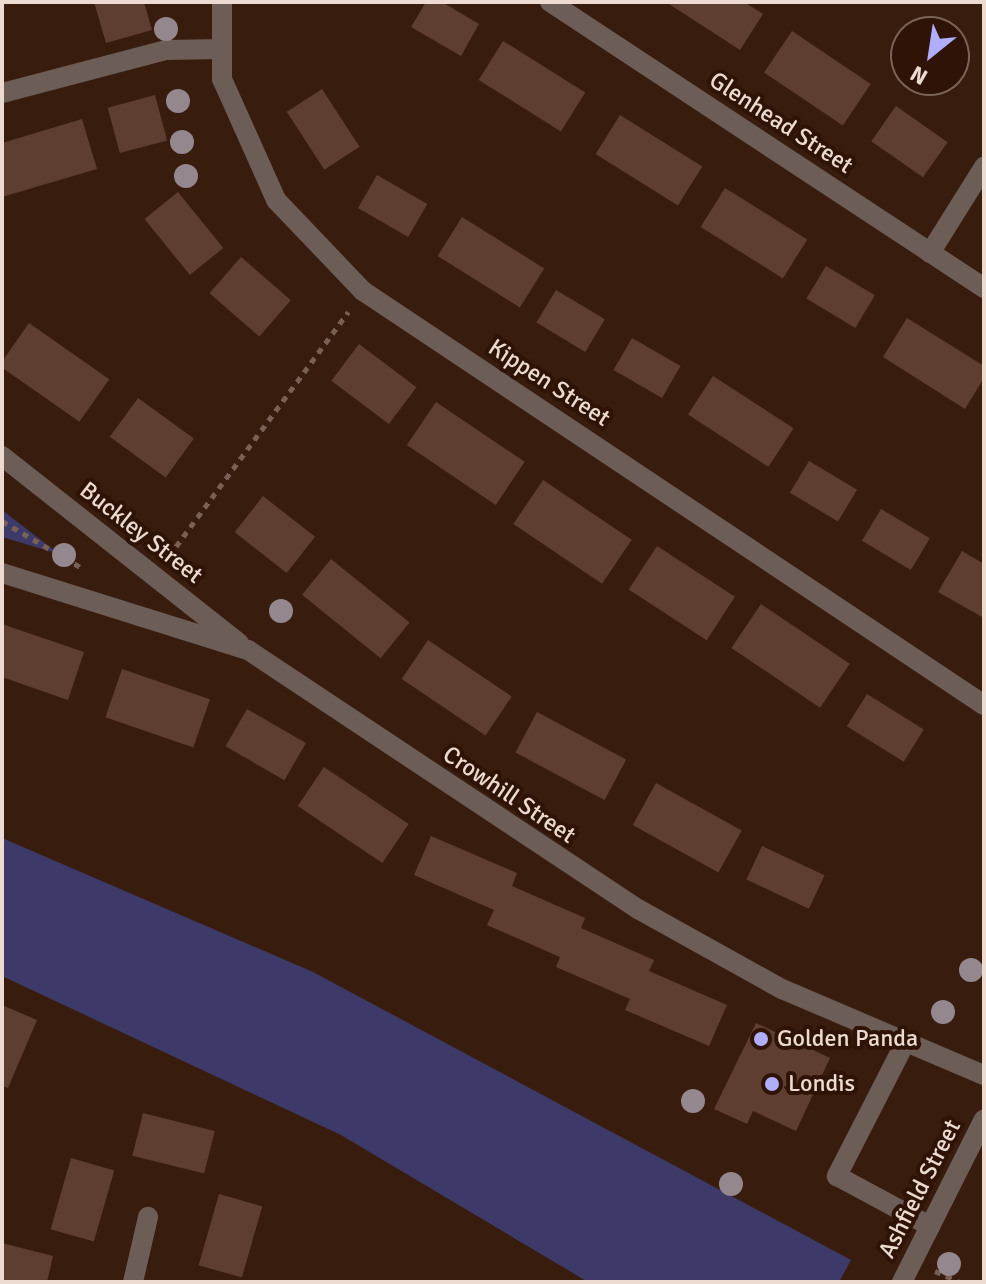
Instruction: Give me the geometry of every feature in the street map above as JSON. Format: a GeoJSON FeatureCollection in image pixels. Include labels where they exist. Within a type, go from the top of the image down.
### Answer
{"type":"FeatureCollection","features":[{"type":"Feature","properties":{"kind":"street","name":"Kippen Street"},"geometry":{"type":"LineString","coordinates":[[222,2],[222,79],[276,200],[363,291],[984,705]]}},
{"type":"Feature","properties":{"kind":"street","name":"Glenhead Street"},"geometry":{"type":"LineString","coordinates":[[550,2],[984,288]]}},
{"type":"Feature","properties":{"kind":"street"},"geometry":{"type":"LineString","coordinates":[[2,93],[166,50],[222,49]]}},
{"type":"Feature","properties":{"kind":"street"},"geometry":{"type":"LineString","coordinates":[[930,253],[984,167]]}},
{"type":"Feature","properties":{"kind":"street","name":"Buckley Street"},"geometry":{"type":"LineString","coordinates":[[2,456],[248,650]]}},
{"type":"Feature","properties":{"kind":"street","name":"Crowhill Street"},"geometry":{"type":"LineString","coordinates":[[2,573],[248,650],[638,909],[782,989],[984,1075]]}},
{"type":"Feature","properties":{"kind":"street"},"geometry":{"type":"LineString","coordinates":[[906,1041],[837,1176],[930,1226]]}},
{"type":"Feature","properties":{"kind":"street","name":"Ashfield Street"},"geometry":{"type":"LineString","coordinates":[[902,1282],[984,1119]]}},
{"type":"Feature","properties":{"kind":"street"},"geometry":{"type":"LineString","coordinates":[[133,1282],[148,1217]]}},
{"type":"Feature","properties":{"kind":"path"},"geometry":{"type":"LineString","coordinates":[[154,576],[363,291]]}},
{"type":"Feature","properties":{"kind":"path"},"geometry":{"type":"LineString","coordinates":[[2,521],[85,570]]}},
{"type":"Feature","properties":{"kind":"shaded area"},"geometry":{"type":"Polygon","coordinates":[[[2,510],[59,554],[2,537],[2,510]]]}},
{"type":"Feature","properties":{"kind":"shaded area"},"geometry":{"type":"Polygon","coordinates":[[[2,838],[313,972],[851,1260],[839,1282],[588,1282],[341,1135],[2,976],[2,838]]]}},
{"type":"Feature","properties":{"kind":"building"},"geometry":{"type":"Polygon","coordinates":[[[94,2],[144,2],[152,30],[106,43],[94,2]]]}},
{"type":"Feature","properties":{"kind":"building"},"geometry":{"type":"Polygon","coordinates":[[[426,2],[442,2],[479,24],[461,56],[411,27],[426,2]]]}},
{"type":"Feature","properties":{"kind":"building"},"geometry":{"type":"Polygon","coordinates":[[[666,2],[744,2],[763,14],[740,50],[666,2]]]}},
{"type":"Feature","properties":{"kind":"building"},"geometry":{"type":"Polygon","coordinates":[[[792,31],[871,84],[843,126],[764,72],[792,31]]]}},
{"type":"Feature","properties":{"kind":"building"},"geometry":{"type":"Polygon","coordinates":[[[503,41],[585,92],[561,131],[479,80],[503,41]]]}},
{"type":"Feature","properties":{"kind":"building"},"geometry":{"type":"Polygon","coordinates":[[[322,89],[360,147],[324,170],[287,112],[322,89]]]}},
{"type":"Feature","properties":{"kind":"building"},"geometry":{"type":"Polygon","coordinates":[[[155,95],[167,140],[120,153],[108,108],[155,95]]]}},
{"type":"Feature","properties":{"kind":"building"},"geometry":{"type":"Polygon","coordinates":[[[896,106],[948,142],[923,177],[871,141],[896,106]]]}},
{"type":"Feature","properties":{"kind":"building"},"geometry":{"type":"Polygon","coordinates":[[[620,115],[702,166],[678,205],[596,154],[620,115]]]}},
{"type":"Feature","properties":{"kind":"building"},"geometry":{"type":"Polygon","coordinates":[[[82,119],[97,169],[2,197],[2,143],[82,119]]]}},
{"type":"Feature","properties":{"kind":"building"},"geometry":{"type":"Polygon","coordinates":[[[377,175],[427,204],[408,237],[358,208],[377,175]]]}},
{"type":"Feature","properties":{"kind":"building"},"geometry":{"type":"Polygon","coordinates":[[[725,188],[807,239],[783,278],[701,227],[725,188]]]}},
{"type":"Feature","properties":{"kind":"building"},"geometry":{"type":"Polygon","coordinates":[[[178,192],[223,248],[190,275],[145,219],[178,192]]]}},
{"type":"Feature","properties":{"kind":"building"},"geometry":{"type":"Polygon","coordinates":[[[462,217],[544,268],[520,307],[438,256],[462,217]]]}},
{"type":"Feature","properties":{"kind":"building"},"geometry":{"type":"Polygon","coordinates":[[[241,257],[291,300],[259,337],[210,293],[241,257]]]}},
{"type":"Feature","properties":{"kind":"building"},"geometry":{"type":"Polygon","coordinates":[[[826,266],[875,295],[855,328],[806,299],[826,266]]]}},
{"type":"Feature","properties":{"kind":"building"},"geometry":{"type":"Polygon","coordinates":[[[556,290],[605,319],[585,352],[536,323],[556,290]]]}},
{"type":"Feature","properties":{"kind":"building"},"geometry":{"type":"Polygon","coordinates":[[[907,318],[984,366],[984,378],[965,409],[883,357],[907,318]]]}},
{"type":"Feature","properties":{"kind":"building"},"geometry":{"type":"Polygon","coordinates":[[[29,323],[109,379],[79,422],[2,368],[2,362],[29,323]]]}},
{"type":"Feature","properties":{"kind":"building"},"geometry":{"type":"Polygon","coordinates":[[[632,338],[680,366],[662,398],[614,370],[632,338]]]}},
{"type":"Feature","properties":{"kind":"building"},"geometry":{"type":"Polygon","coordinates":[[[359,344],[417,387],[389,424],[331,381],[359,344]]]}},
{"type":"Feature","properties":{"kind":"building"},"geometry":{"type":"Polygon","coordinates":[[[713,376],[794,428],[768,467],[688,415],[713,376]]]}},
{"type":"Feature","properties":{"kind":"building"},"geometry":{"type":"Polygon","coordinates":[[[138,398],[194,439],[166,477],[110,437],[138,398]]]}},
{"type":"Feature","properties":{"kind":"building"},"geometry":{"type":"Polygon","coordinates":[[[436,402],[525,462],[496,505],[407,445],[436,402]]]}},
{"type":"Feature","properties":{"kind":"building"},"geometry":{"type":"Polygon","coordinates":[[[809,461],[857,490],[838,522],[790,493],[809,461]]]}},
{"type":"Feature","properties":{"kind":"building"},"geometry":{"type":"Polygon","coordinates":[[[543,480],[632,540],[602,584],[513,524],[543,480]]]}},
{"type":"Feature","properties":{"kind":"building"},"geometry":{"type":"Polygon","coordinates":[[[263,496],[315,537],[287,573],[235,532],[263,496]]]}},
{"type":"Feature","properties":{"kind":"building"},"geometry":{"type":"Polygon","coordinates":[[[881,509],[930,538],[911,570],[862,541],[881,509]]]}},
{"type":"Feature","properties":{"kind":"building"},"geometry":{"type":"Polygon","coordinates":[[[657,546],[735,597],[707,640],[629,590],[657,546]]]}},
{"type":"Feature","properties":{"kind":"building"},"geometry":{"type":"Polygon","coordinates":[[[962,551],[984,564],[984,618],[938,592],[962,551]]]}},
{"type":"Feature","properties":{"kind":"building"},"geometry":{"type":"Polygon","coordinates":[[[331,559],[409,623],[381,658],[302,595],[331,559]]]}},
{"type":"Feature","properties":{"kind":"building"},"geometry":{"type":"Polygon","coordinates":[[[761,604],[850,664],[820,708],[731,648],[761,604]]]}},
{"type":"Feature","properties":{"kind":"building"},"geometry":{"type":"Polygon","coordinates":[[[2,624],[84,652],[68,700],[2,677],[2,624]]]}},
{"type":"Feature","properties":{"kind":"building"},"geometry":{"type":"Polygon","coordinates":[[[428,640],[512,696],[485,735],[402,679],[428,640]]]}},
{"type":"Feature","properties":{"kind":"building"},"geometry":{"type":"Polygon","coordinates":[[[122,669],[210,699],[193,747],[105,717],[122,669]]]}},
{"type":"Feature","properties":{"kind":"building"},"geometry":{"type":"Polygon","coordinates":[[[867,694],[924,730],[904,762],[847,726],[867,694]]]}},
{"type":"Feature","properties":{"kind":"building"},"geometry":{"type":"Polygon","coordinates":[[[247,709],[306,743],[284,780],[225,746],[247,709]]]}},
{"type":"Feature","properties":{"kind":"building"},"geometry":{"type":"Polygon","coordinates":[[[537,712],[626,759],[605,800],[515,753],[537,712]]]}},
{"type":"Feature","properties":{"kind":"building"},"geometry":{"type":"Polygon","coordinates":[[[324,767],[409,824],[382,863],[298,806],[324,767]]]}},
{"type":"Feature","properties":{"kind":"building"},"geometry":{"type":"Polygon","coordinates":[[[656,783],[742,831],[718,872],[633,825],[656,783]]]}},
{"type":"Feature","properties":{"kind":"building"},"geometry":{"type":"Polygon","coordinates":[[[431,836],[517,873],[512,886],[585,918],[581,928],[654,960],[649,971],[727,1005],[709,1046],[625,1010],[630,999],[556,967],[560,957],[487,925],[494,910],[414,875],[431,836]]]}},
{"type":"Feature","properties":{"kind":"building"},"geometry":{"type":"Polygon","coordinates":[[[762,846],[825,875],[809,909],[746,880],[762,846]]]}},
{"type":"Feature","properties":{"kind":"building"},"geometry":{"type":"Polygon","coordinates":[[[2,1005],[37,1020],[8,1088],[2,1086],[2,1005]]]}},
{"type":"Feature","properties":{"kind":"building","name":"Londis"},"geometry":{"type":"Polygon","coordinates":[[[756,1023],[830,1058],[796,1131],[753,1111],[747,1124],[714,1109],[756,1023]]]}},
{"type":"Feature","properties":{"kind":"building"},"geometry":{"type":"Polygon","coordinates":[[[143,1113],[215,1131],[204,1174],[132,1156],[143,1113]]]}},
{"type":"Feature","properties":{"kind":"building"},"geometry":{"type":"Polygon","coordinates":[[[71,1158],[114,1170],[94,1242],[51,1229],[71,1158]]]}},
{"type":"Feature","properties":{"kind":"building"},"geometry":{"type":"Polygon","coordinates":[[[219,1194],[262,1206],[242,1278],[199,1265],[219,1194]]]}},
{"type":"Feature","properties":{"kind":"building"},"geometry":{"type":"Polygon","coordinates":[[[2,1243],[53,1256],[47,1282],[2,1282],[2,1243]]]}},
{"type":"Feature","properties":{"kind":"place","name":"Golden Panda"},"geometry":{"type":"Point","coordinates":[761,1039]}},
{"type":"Feature","properties":{"kind":"place","name":"Londis"},"geometry":{"type":"Point","coordinates":[772,1084]}}]}
